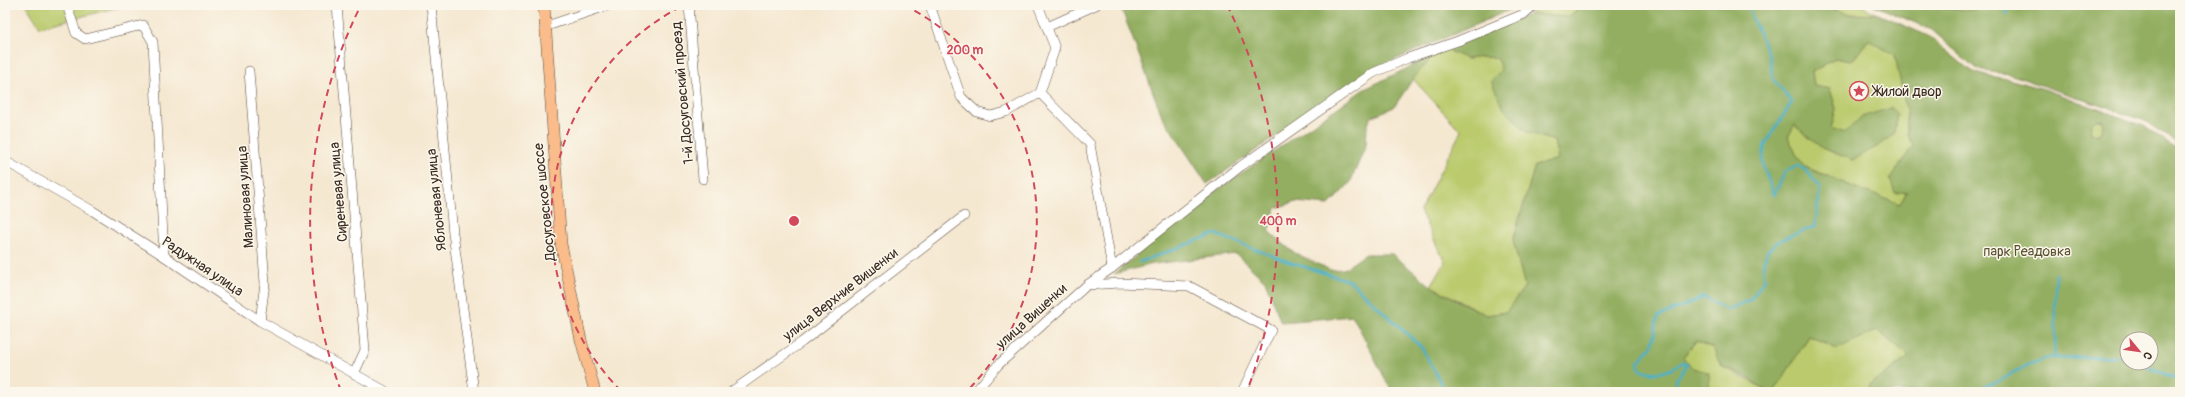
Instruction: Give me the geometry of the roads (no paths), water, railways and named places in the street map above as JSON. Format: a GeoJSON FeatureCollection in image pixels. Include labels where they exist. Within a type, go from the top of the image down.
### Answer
{"type":"FeatureCollection","features":[{"type":"Feature","properties":{"kind":"main road","name":"Досуговское шоссе"},"geometry":{"type":"LineString","coordinates":[[544,5],[544,27],[561,244],[581,340],[595,392]]}},
{"type":"Feature","properties":{"kind":"street"},"geometry":{"type":"LineString","coordinates":[[67,5],[76,33],[85,39],[143,25],[153,42],[164,256]]}},
{"type":"Feature","properties":{"kind":"street","name":"Сиреневая улица"},"geometry":{"type":"LineString","coordinates":[[337,5],[365,350],[354,374]]}},
{"type":"Feature","properties":{"kind":"street","name":"Яблоневая улица"},"geometry":{"type":"LineString","coordinates":[[431,5],[453,233],[474,392]]}},
{"type":"Feature","properties":{"kind":"street"},"geometry":{"type":"LineString","coordinates":[[544,27],[609,5]]}},
{"type":"Feature","properties":{"kind":"street","name":"1-й Досуговский проезд"},"geometry":{"type":"LineString","coordinates":[[689,5],[703,179]]}},
{"type":"Feature","properties":{"kind":"street"},"geometry":{"type":"LineString","coordinates":[[930,5],[961,97],[977,112],[990,116],[1006,112],[1040,93],[1055,48],[1038,5]]}},
{"type":"Feature","properties":{"kind":"street"},"geometry":{"type":"LineString","coordinates":[[1047,27],[1096,5]]}},
{"type":"Feature","properties":{"kind":"street","name":"улица Вишенки"},"geometry":{"type":"LineString","coordinates":[[976,392],[998,365],[1087,285],[1112,268],[1241,166],[1373,73],[1524,14],[1534,5]]}},
{"type":"Feature","properties":{"kind":"street","name":"Малиновая улица"},"geometry":{"type":"LineString","coordinates":[[250,71],[265,283],[260,321]]}},
{"type":"Feature","properties":{"kind":"street"},"geometry":{"type":"LineString","coordinates":[[1040,93],[1090,144],[1112,268]]}},
{"type":"Feature","properties":{"kind":"street","name":"Радужная улица"},"geometry":{"type":"LineString","coordinates":[[5,161],[93,211],[164,256],[260,321],[387,392]]}},
{"type":"Feature","properties":{"kind":"street","name":"улица Верхние Вишенки"},"geometry":{"type":"LineString","coordinates":[[732,392],[802,342],[964,216]]}},
{"type":"Feature","properties":{"kind":"street"},"geometry":{"type":"LineString","coordinates":[[1087,285],[1120,283],[1189,286],[1271,330],[1242,392]]}},
{"type":"Feature","properties":{"kind":"waterway"},"geometry":{"type":"LineString","coordinates":[[1676,392],[1676,380],[1687,365],[1683,362],[1672,369],[1658,373],[1640,370],[1638,362],[1652,345],[1658,317],[1704,297],[1727,310],[1750,300],[1765,279],[1763,267],[1765,257],[1770,249],[1776,243],[1785,238],[1815,227],[1820,188],[1807,171],[1797,165],[1785,172],[1774,195],[1762,162],[1765,144],[1792,102],[1773,79],[1769,55],[1751,15],[1749,5]]}},
{"type":"Feature","properties":{"kind":"waterway"},"geometry":{"type":"LineString","coordinates":[[2007,5],[2007,14]]}},
{"type":"Feature","properties":{"kind":"waterway"},"geometry":{"type":"LineString","coordinates":[[1140,262],[1215,234],[1289,262],[1350,281],[1422,348],[1446,392]]}},
{"type":"Feature","properties":{"kind":"waterway"},"geometry":{"type":"LineString","coordinates":[[2054,358],[2056,336],[2055,274]]}},
{"type":"Feature","properties":{"kind":"waterway"},"geometry":{"type":"LineString","coordinates":[[1968,392],[2001,380],[2028,365],[2048,358],[2119,356]]}},
{"type":"Feature","properties":{"kind":"waterway"},"geometry":{"type":"LineString","coordinates":[[2158,371],[2180,380]]}},
{"type":"Feature","properties":{"kind":"place","name":"Жилой двор"},"geometry":{"type":"Point","coordinates":[1859,91]}},
{"type":"Feature","properties":{"kind":"park label","name":"парк Реадовка"},"geometry":{"type":"Point","coordinates":[2027,251]}}]}
